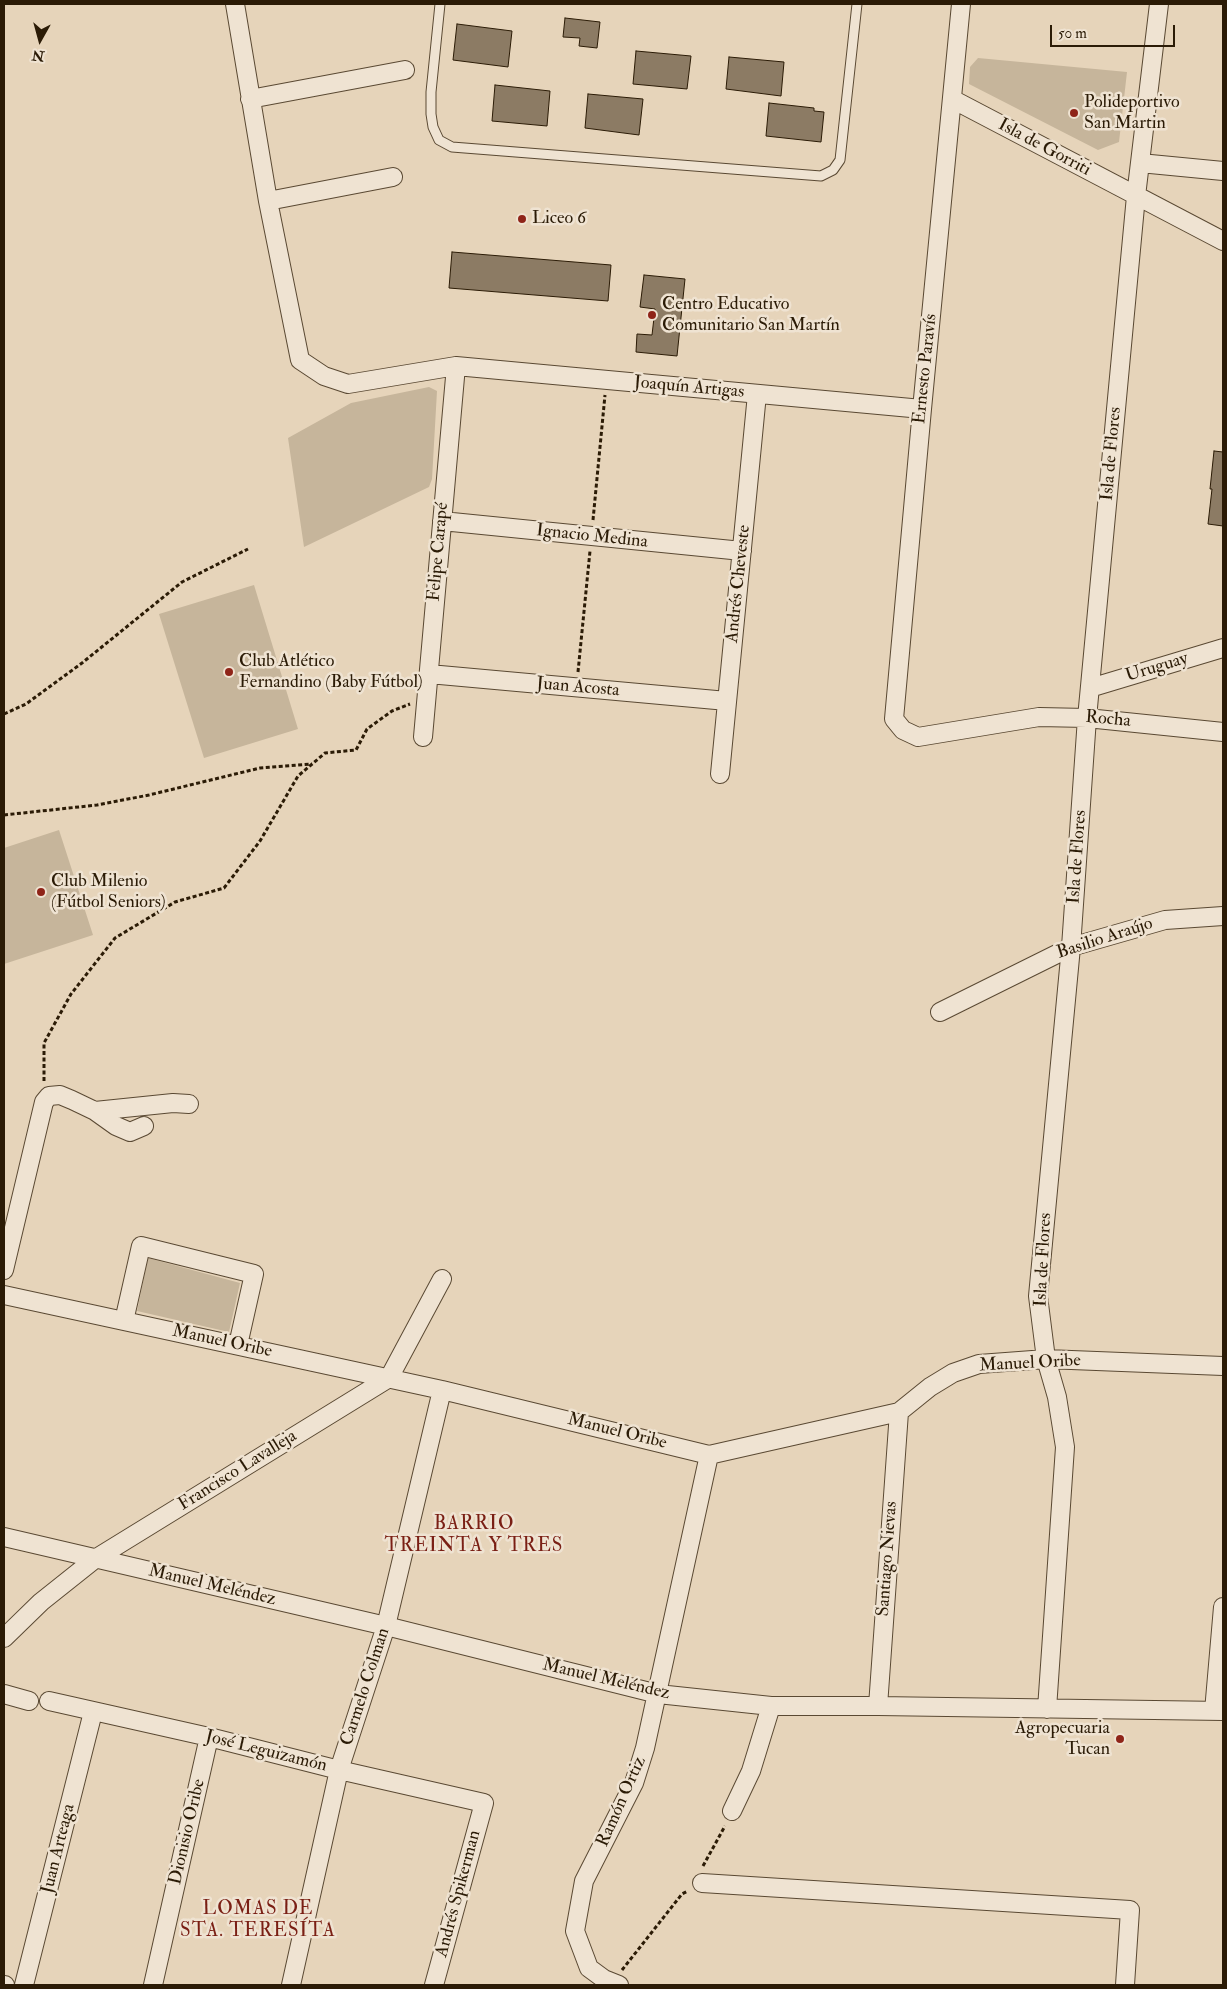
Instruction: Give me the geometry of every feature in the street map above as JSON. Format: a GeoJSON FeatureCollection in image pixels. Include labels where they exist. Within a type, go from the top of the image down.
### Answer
{"type":"FeatureCollection","features":[{"type":"Feature","properties":{"kind":"street"},"geometry":{"type":"LineString","coordinates":[[235,4],[268,200],[393,177]]}},
{"type":"Feature","properties":{"kind":"street","name":"Ernesto Paravís"},"geometry":{"type":"LineString","coordinates":[[961,4],[894,719],[903,730],[918,737],[992,724]]}},
{"type":"Feature","properties":{"kind":"street","name":"Isla de Flores"},"geometry":{"type":"LineString","coordinates":[[1047,1709],[1065,1447],[1057,1397],[1046,1359],[1038,1296],[1071,947],[1087,718],[1136,196],[1158,4]]}},
{"type":"Feature","properties":{"kind":"street"},"geometry":{"type":"LineString","coordinates":[[250,99],[405,70]]}},
{"type":"Feature","properties":{"kind":"street","name":"Isla de Gorriti"},"geometry":{"type":"LineString","coordinates":[[952,99],[1223,242]]}},
{"type":"Feature","properties":{"kind":"street"},"geometry":{"type":"LineString","coordinates":[[1140,162],[1223,171]]}},
{"type":"Feature","properties":{"kind":"street","name":"Joaquín Artigas"},"geometry":{"type":"LineString","coordinates":[[268,200],[300,360],[324,376],[348,384],[456,366],[922,409]]}},
{"type":"Feature","properties":{"kind":"street","name":"Felipe Carapé"},"geometry":{"type":"LineString","coordinates":[[423,737],[456,366]]}},
{"type":"Feature","properties":{"kind":"street","name":"Andrés Cheveste"},"geometry":{"type":"LineString","coordinates":[[720,774],[757,394]]}},
{"type":"Feature","properties":{"kind":"street","name":"Ignacio Medina"},"geometry":{"type":"LineString","coordinates":[[442,521],[742,551]]}},
{"type":"Feature","properties":{"kind":"street","name":"Uruguay"},"geometry":{"type":"LineString","coordinates":[[1090,688],[1223,648]]}},
{"type":"Feature","properties":{"kind":"street","name":"Juan Acosta"},"geometry":{"type":"LineString","coordinates":[[429,674],[727,701]]}},
{"type":"Feature","properties":{"kind":"street","name":"Rocha"},"geometry":{"type":"LineString","coordinates":[[992,724],[1038,718],[1087,718],[1223,732]]}},
{"type":"Feature","properties":{"kind":"street","name":"Basilio Araújo"},"geometry":{"type":"LineString","coordinates":[[940,1012],[1071,947],[1165,920],[1223,916]]}},
{"type":"Feature","properties":{"kind":"street"},"geometry":{"type":"LineString","coordinates":[[4,1270],[44,1102],[49,1096],[60,1095],[95,1111],[116,1126],[130,1132],[144,1126]]}},
{"type":"Feature","properties":{"kind":"street"},"geometry":{"type":"LineString","coordinates":[[95,1111],[173,1103],[189,1104]]}},
{"type":"Feature","properties":{"kind":"street"},"geometry":{"type":"LineString","coordinates":[[124,1321],[141,1246],[254,1274],[238,1345]]}},
{"type":"Feature","properties":{"kind":"street"},"geometry":{"type":"LineString","coordinates":[[389,1378],[442,1279]]}},
{"type":"Feature","properties":{"kind":"street","name":"Manuel Oribe"},"geometry":{"type":"LineString","coordinates":[[4,1295],[442,1390],[709,1455],[899,1412],[930,1387],[952,1373],[979,1364],[1046,1359],[1223,1366]]}},
{"type":"Feature","properties":{"kind":"street","name":"Francisco Lavalleja"},"geometry":{"type":"LineString","coordinates":[[4,1638],[41,1602],[95,1559],[389,1378]]}},
{"type":"Feature","properties":{"kind":"street","name":"Carmelo Colman"},"geometry":{"type":"LineString","coordinates":[[291,1985],[339,1770],[386,1626],[442,1390]]}},
{"type":"Feature","properties":{"kind":"street","name":"Santiago Nievas"},"geometry":{"type":"LineString","coordinates":[[878,1706],[899,1412]]}},
{"type":"Feature","properties":{"kind":"street","name":"Ramón Ortiz"},"geometry":{"type":"LineString","coordinates":[[615,1984],[590,1968],[574,1931],[584,1881],[634,1783],[645,1748],[709,1455]]}},
{"type":"Feature","properties":{"kind":"street","name":"Manuel Meléndez"},"geometry":{"type":"LineString","coordinates":[[4,1536],[95,1559],[386,1626],[658,1694],[771,1706],[1219,1711]]}},
{"type":"Feature","properties":{"kind":"street"},"geometry":{"type":"LineString","coordinates":[[1219,1711],[1223,1607]]}},
{"type":"Feature","properties":{"kind":"street"},"geometry":{"type":"LineString","coordinates":[[4,1694],[29,1700]]}},
{"type":"Feature","properties":{"kind":"street","name":"José Leguizamón"},"geometry":{"type":"LineString","coordinates":[[49,1701],[484,1803]]}},
{"type":"Feature","properties":{"kind":"street"},"geometry":{"type":"LineString","coordinates":[[732,1811],[751,1771],[771,1706]]}},
{"type":"Feature","properties":{"kind":"street","name":"Juan Arteaga"},"geometry":{"type":"LineString","coordinates":[[24,1985],[94,1712]]}},
{"type":"Feature","properties":{"kind":"street","name":"Dionisio Oribe"},"geometry":{"type":"LineString","coordinates":[[153,1985],[209,1737]]}},
{"type":"Feature","properties":{"kind":"street","name":"Andrés Spikerman"},"geometry":{"type":"LineString","coordinates":[[434,1985],[484,1803]]}},
{"type":"Feature","properties":{"kind":"street"},"geometry":{"type":"LineString","coordinates":[[702,1883],[1130,1910],[1125,1985]]}},
{"type":"Feature","properties":{"kind":"lane"},"geometry":{"type":"LineString","coordinates":[[440,4],[431,92],[431,114],[433,127],[439,140],[452,147],[821,176],[833,170],[840,160],[857,4]]}},
{"type":"Feature","properties":{"kind":"path"},"geometry":{"type":"LineString","coordinates":[[4,714],[26,704],[82,663],[182,582],[248,549]]}},
{"type":"Feature","properties":{"kind":"path"},"geometry":{"type":"LineString","coordinates":[[44,1102],[44,1043],[71,994],[115,938],[175,902],[224,888],[260,841],[298,776],[325,753],[356,750],[367,729],[392,711],[427,698]]}},
{"type":"Feature","properties":{"kind":"path"},"geometry":{"type":"LineString","coordinates":[[4,815],[97,805],[149,795],[260,768],[313,764]]}},
{"type":"Feature","properties":{"kind":"path"},"geometry":{"type":"LineString","coordinates":[[615,1984],[682,1894],[702,1883],[700,1872],[732,1811]]}},
{"type":"Feature","properties":{"kind":"shaded area","name":"Polideportivo San Martin"},"geometry":{"type":"Polygon","coordinates":[[[978,58],[1127,72],[1119,142],[1098,150],[969,84],[970,67],[978,58]]]}},
{"type":"Feature","properties":{"kind":"shaded area"},"geometry":{"type":"Polygon","coordinates":[[[429,387],[437,391],[432,479],[429,487],[304,547],[288,438],[351,403],[429,387]]]}},
{"type":"Feature","properties":{"kind":"shaded area","name":"Club Atlético Fernandino (Baby Fútbol)"},"geometry":{"type":"Polygon","coordinates":[[[254,585],[298,729],[204,758],[159,614],[254,585]]]}},
{"type":"Feature","properties":{"kind":"shaded area","name":"Club Milenio (Fútbol Seniors)"},"geometry":{"type":"Polygon","coordinates":[[[59,830],[93,935],[4,964],[4,848],[59,830]]]}},
{"type":"Feature","properties":{"kind":"shaded area"},"geometry":{"type":"Polygon","coordinates":[[[148,1258],[240,1283],[229,1332],[137,1311],[148,1258]]]}},
{"type":"Feature","properties":{"kind":"building"},"geometry":{"type":"Polygon","coordinates":[[[565,18],[600,22],[597,48],[579,46],[580,38],[563,37],[565,18]]]}},
{"type":"Feature","properties":{"kind":"building"},"geometry":{"type":"Polygon","coordinates":[[[457,24],[512,31],[508,67],[453,60],[457,24]]]}},
{"type":"Feature","properties":{"kind":"building"},"geometry":{"type":"Polygon","coordinates":[[[636,51],[691,56],[687,89],[633,84],[636,51]]]}},
{"type":"Feature","properties":{"kind":"building"},"geometry":{"type":"Polygon","coordinates":[[[729,57],[784,62],[781,96],[726,89],[729,57]]]}},
{"type":"Feature","properties":{"kind":"building"},"geometry":{"type":"Polygon","coordinates":[[[495,85],[550,91],[547,126],[492,121],[495,85]]]}},
{"type":"Feature","properties":{"kind":"building"},"geometry":{"type":"Polygon","coordinates":[[[588,94],[643,99],[639,135],[585,128],[588,94]]]}},
{"type":"Feature","properties":{"kind":"building"},"geometry":{"type":"Polygon","coordinates":[[[769,103],[814,108],[814,111],[824,112],[821,142],[766,136],[769,103]]]}},
{"type":"Feature","properties":{"kind":"building"},"geometry":{"type":"Polygon","coordinates":[[[452,252],[611,265],[608,301],[449,288],[452,252]]]}},
{"type":"Feature","properties":{"kind":"building"},"geometry":{"type":"Polygon","coordinates":[[[644,275],[685,279],[677,356],[636,352],[637,334],[652,335],[655,309],[640,307],[644,275]]]}},
{"type":"Feature","properties":{"kind":"building"},"geometry":{"type":"Polygon","coordinates":[[[1214,451],[1223,452],[1223,526],[1208,524],[1214,451]]]}},
{"type":"Feature","properties":{"kind":"place","name":"Polideportivo San Martin"},"geometry":{"type":"Point","coordinates":[1074,113]}},
{"type":"Feature","properties":{"kind":"place","name":"Liceo 6"},"geometry":{"type":"Point","coordinates":[522,219]}},
{"type":"Feature","properties":{"kind":"place","name":"Centro Educativo Comunitario San Martín"},"geometry":{"type":"Point","coordinates":[652,315]}},
{"type":"Feature","properties":{"kind":"place","name":"Club Atlético Fernandino (Baby Fútbol)"},"geometry":{"type":"Point","coordinates":[229,672]}},
{"type":"Feature","properties":{"kind":"place","name":"Club Milenio (Fútbol Seniors)"},"geometry":{"type":"Point","coordinates":[41,892]}},
{"type":"Feature","properties":{"kind":"place","name":"Agropecuaria Tucan"},"geometry":{"type":"Point","coordinates":[1120,1739]}},
{"type":"Feature","properties":{"kind":"district","name":"BARRIO TREINTA Y TRES"},"geometry":{"type":"Point","coordinates":[474,1536]}},
{"type":"Feature","properties":{"kind":"district","name":"LOMAS DE STA. TERESÍTA"},"geometry":{"type":"Point","coordinates":[258,1921]}}]}
